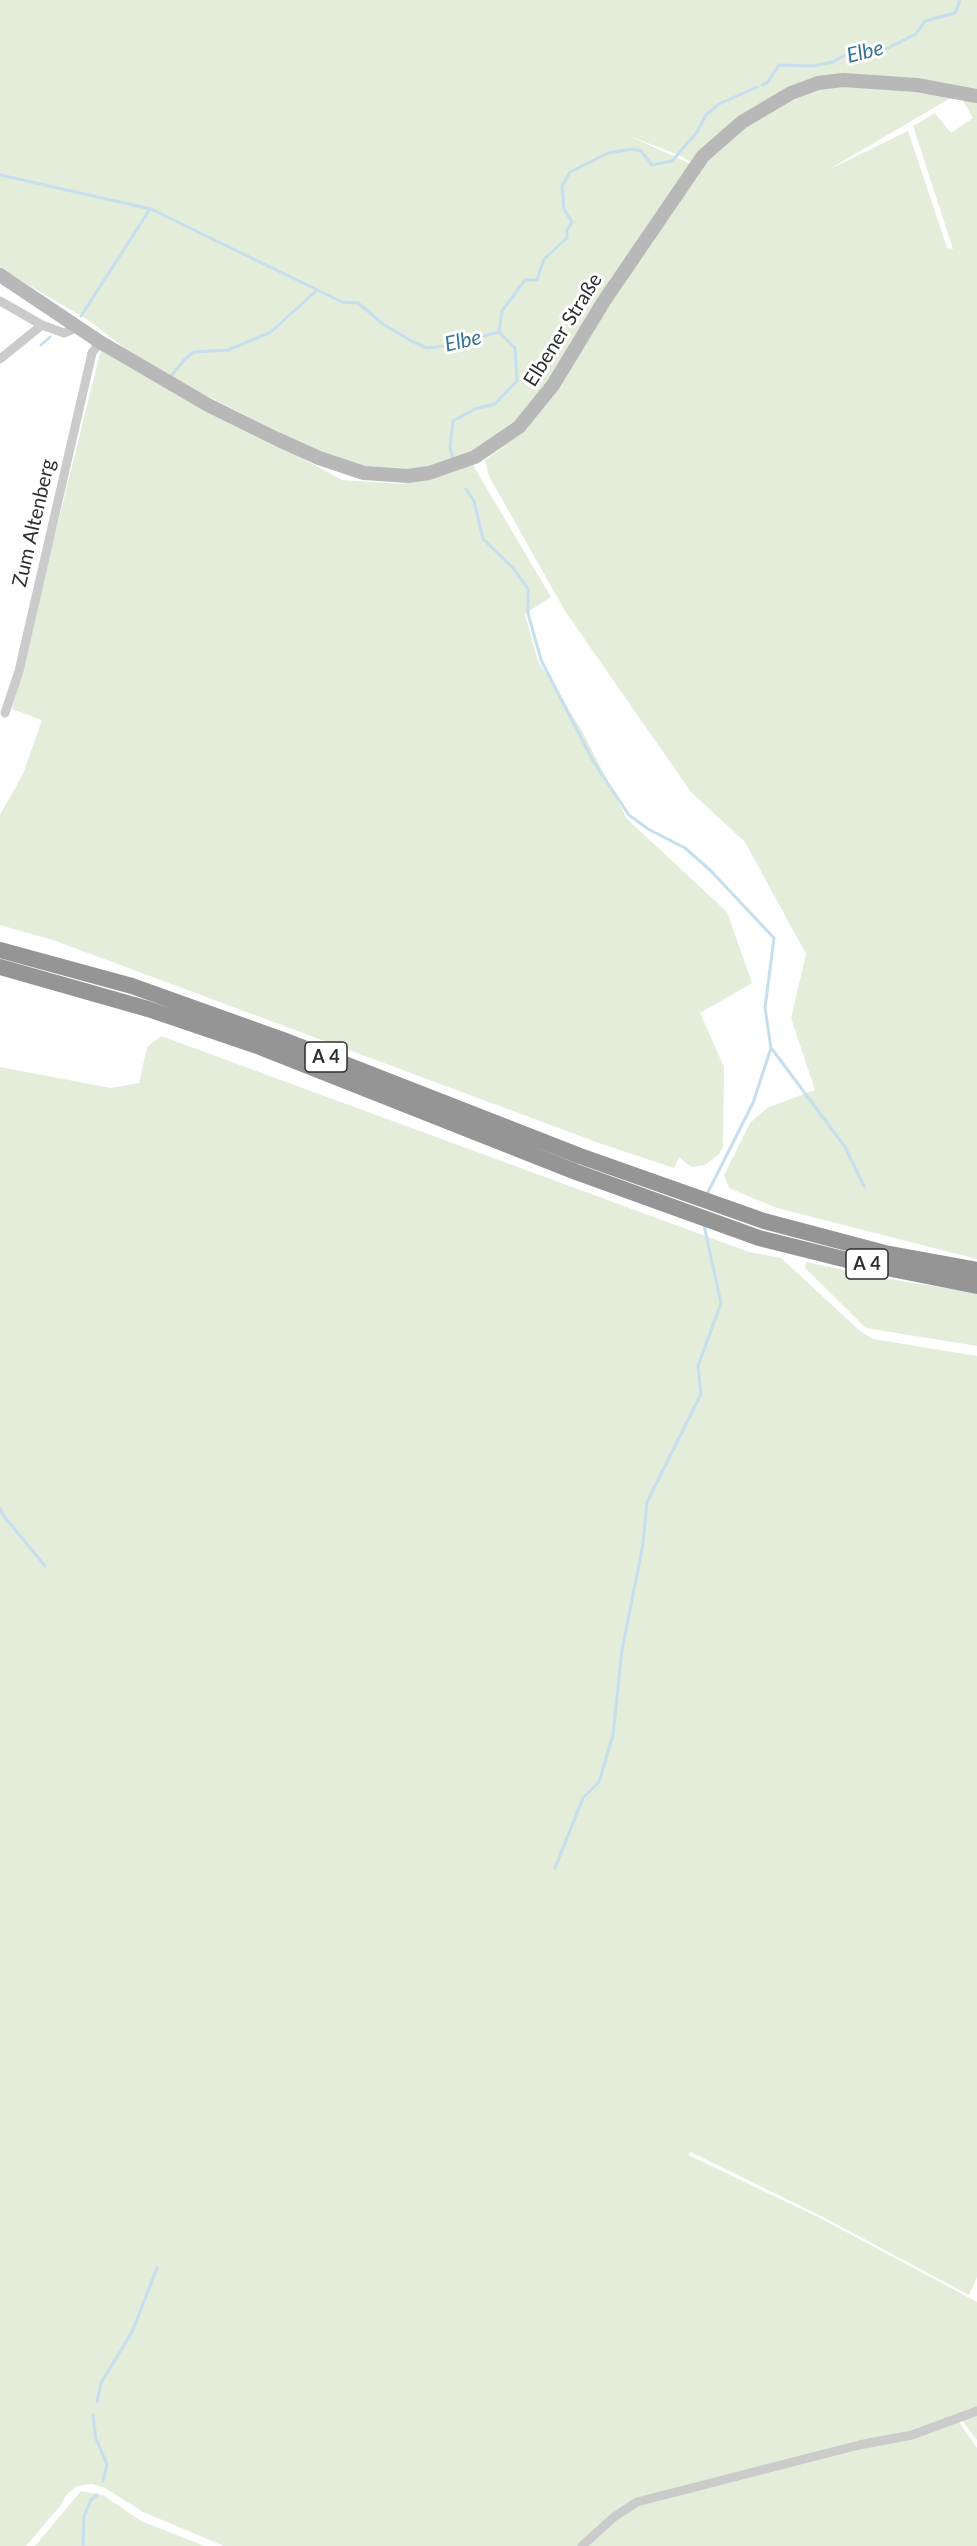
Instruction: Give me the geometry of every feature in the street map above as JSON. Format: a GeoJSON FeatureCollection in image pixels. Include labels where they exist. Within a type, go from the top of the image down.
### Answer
{"type":"FeatureCollection","features":[{"type":"Feature","properties":{"kind":"highway","name":"A 4"},"geometry":{"type":"LineString","coordinates":[[0,950],[148,1009],[260,1047],[578,1164],[759,1238],[851,1261],[977,1286]]}},
{"type":"Feature","properties":{"kind":"highway","name":"A 4"},"geometry":{"type":"LineString","coordinates":[[0,967],[67,976]]}},
{"type":"Feature","properties":{"kind":"highway","name":"A 4"},"geometry":{"type":"LineString","coordinates":[[578,1164],[764,1221],[885,1253],[977,1270]]}},
{"type":"Feature","properties":{"kind":"street","name":"Elbener Straße"},"geometry":{"type":"LineString","coordinates":[[0,275],[100,342],[251,427],[341,466],[375,475],[408,476],[445,469],[475,457],[519,428],[539,404],[604,301],[703,156],[742,122],[791,93],[818,83],[843,80],[917,85],[977,96]]}},
{"type":"Feature","properties":{"kind":"street"},"geometry":{"type":"LineString","coordinates":[[0,301],[42,325],[64,333],[78,327]]}},
{"type":"Feature","properties":{"kind":"street"},"geometry":{"type":"LineString","coordinates":[[0,359],[42,325]]}},
{"type":"Feature","properties":{"kind":"street","name":"Zum Altenberg"},"geometry":{"type":"LineString","coordinates":[[5,713],[19,671],[92,353],[100,342]]}},
{"type":"Feature","properties":{"kind":"street"},"geometry":{"type":"LineString","coordinates":[[582,2546],[614,2517],[637,2502],[860,2445],[912,2435],[977,2410]]}},
{"type":"Feature","properties":{"kind":"green space"},"geometry":{"type":"Polygon","coordinates":[[[0,0],[977,0],[977,93],[952,97],[828,170],[908,131],[947,248],[953,249],[913,126],[935,113],[951,133],[973,118],[961,97],[977,101],[977,1259],[777,1208],[729,1188],[724,1175],[750,1123],[767,1108],[815,1090],[791,1018],[806,954],[745,842],[691,792],[565,611],[489,476],[485,460],[525,431],[698,167],[681,156],[627,135],[691,164],[538,399],[503,435],[448,464],[408,471],[372,470],[337,461],[149,367],[88,320],[0,268],[0,0]]]}},
{"type":"Feature","properties":{"kind":"green space"},"geometry":{"type":"Polygon","coordinates":[[[101,349],[342,480],[402,484],[473,465],[551,597],[525,614],[538,661],[581,729],[627,819],[727,912],[752,983],[700,1013],[724,1067],[723,1147],[719,1154],[705,1165],[691,1167],[679,1157],[674,1168],[599,1143],[53,940],[0,925],[0,815],[23,774],[42,720],[12,709],[101,349]]]}},
{"type":"Feature","properties":{"kind":"green space"},"geometry":{"type":"Polygon","coordinates":[[[161,1036],[749,1252],[781,1258],[860,1331],[873,1339],[977,1356],[977,2277],[969,2295],[821,2216],[691,2152],[688,2155],[820,2218],[977,2302],[977,2409],[957,2419],[977,2448],[977,2546],[224,2546],[143,2512],[105,2488],[92,2484],[77,2486],[67,2494],[60,2506],[26,2546],[0,2546],[0,1067],[111,1088],[139,1083],[147,1047],[161,1036]]]}},
{"type":"Feature","properties":{"kind":"green space"},"geometry":{"type":"Polygon","coordinates":[[[806,1262],[876,1277],[977,1293],[977,1346],[866,1328],[805,1268],[806,1262]]]}},
{"type":"Feature","properties":{"kind":"green space"},"geometry":{"type":"Polygon","coordinates":[[[977,2415],[977,2440],[962,2420],[977,2415]]]}},
{"type":"Feature","properties":{"kind":"green space"},"geometry":{"type":"Polygon","coordinates":[[[81,2491],[103,2495],[141,2521],[205,2546],[35,2546],[81,2491]]]}},
{"type":"Feature","properties":{"kind":"waterway","name":"Elbe"},"geometry":{"type":"LineString","coordinates":[[762,85],[767,83],[779,65],[813,66],[833,62],[848,53],[878,53],[916,34],[925,21],[955,13],[960,0]]}},
{"type":"Feature","properties":{"kind":"waterway","name":"Elbe"},"geometry":{"type":"LineString","coordinates":[[0,175],[151,209],[342,302],[358,303],[383,324],[427,348],[499,332],[502,311],[525,280],[537,280],[544,259],[567,238],[567,230],[572,222],[564,209],[562,186],[570,172],[608,153],[632,149],[641,151],[652,165],[672,161],[697,132],[706,115],[719,104],[757,87]]}},
{"type":"Feature","properties":{"kind":"waterway"},"geometry":{"type":"LineString","coordinates":[[81,316],[150,209]]}},
{"type":"Feature","properties":{"kind":"waterway"},"geometry":{"type":"LineString","coordinates":[[172,375],[194,352],[228,350],[271,332],[317,290]]}},
{"type":"Feature","properties":{"kind":"waterway"},"geometry":{"type":"LineString","coordinates":[[453,458],[450,447],[453,421],[475,409],[495,404],[517,381],[515,348],[499,332]]}},
{"type":"Feature","properties":{"kind":"waterway"},"geometry":{"type":"LineString","coordinates":[[41,345],[50,337]]}},
{"type":"Feature","properties":{"kind":"waterway"},"geometry":{"type":"LineString","coordinates":[[466,489],[474,501],[483,539],[514,569],[528,589],[528,613],[541,660],[593,761],[629,815],[648,829],[685,848],[710,870],[774,938],[765,1008],[771,1048],[753,1103],[706,1196]]}},
{"type":"Feature","properties":{"kind":"waterway"},"geometry":{"type":"LineString","coordinates":[[772,1049],[845,1147],[864,1186]]}},
{"type":"Feature","properties":{"kind":"waterway"},"geometry":{"type":"LineString","coordinates":[[555,1868],[583,1798],[599,1782],[613,1735],[622,1650],[643,1544],[647,1502],[701,1394],[698,1366],[721,1303],[704,1225]]}},
{"type":"Feature","properties":{"kind":"waterway"},"geometry":{"type":"LineString","coordinates":[[0,1508],[3,1515],[45,1566]]}},
{"type":"Feature","properties":{"kind":"waterway"},"geometry":{"type":"LineString","coordinates":[[97,2401],[101,2383],[132,2332],[157,2268]]}},
{"type":"Feature","properties":{"kind":"waterway"},"geometry":{"type":"LineString","coordinates":[[93,2415],[96,2439],[107,2464],[103,2481]]}},
{"type":"Feature","properties":{"kind":"waterway"},"geometry":{"type":"LineString","coordinates":[[83,2546],[84,2516],[91,2500],[97,2495]]}}]}
